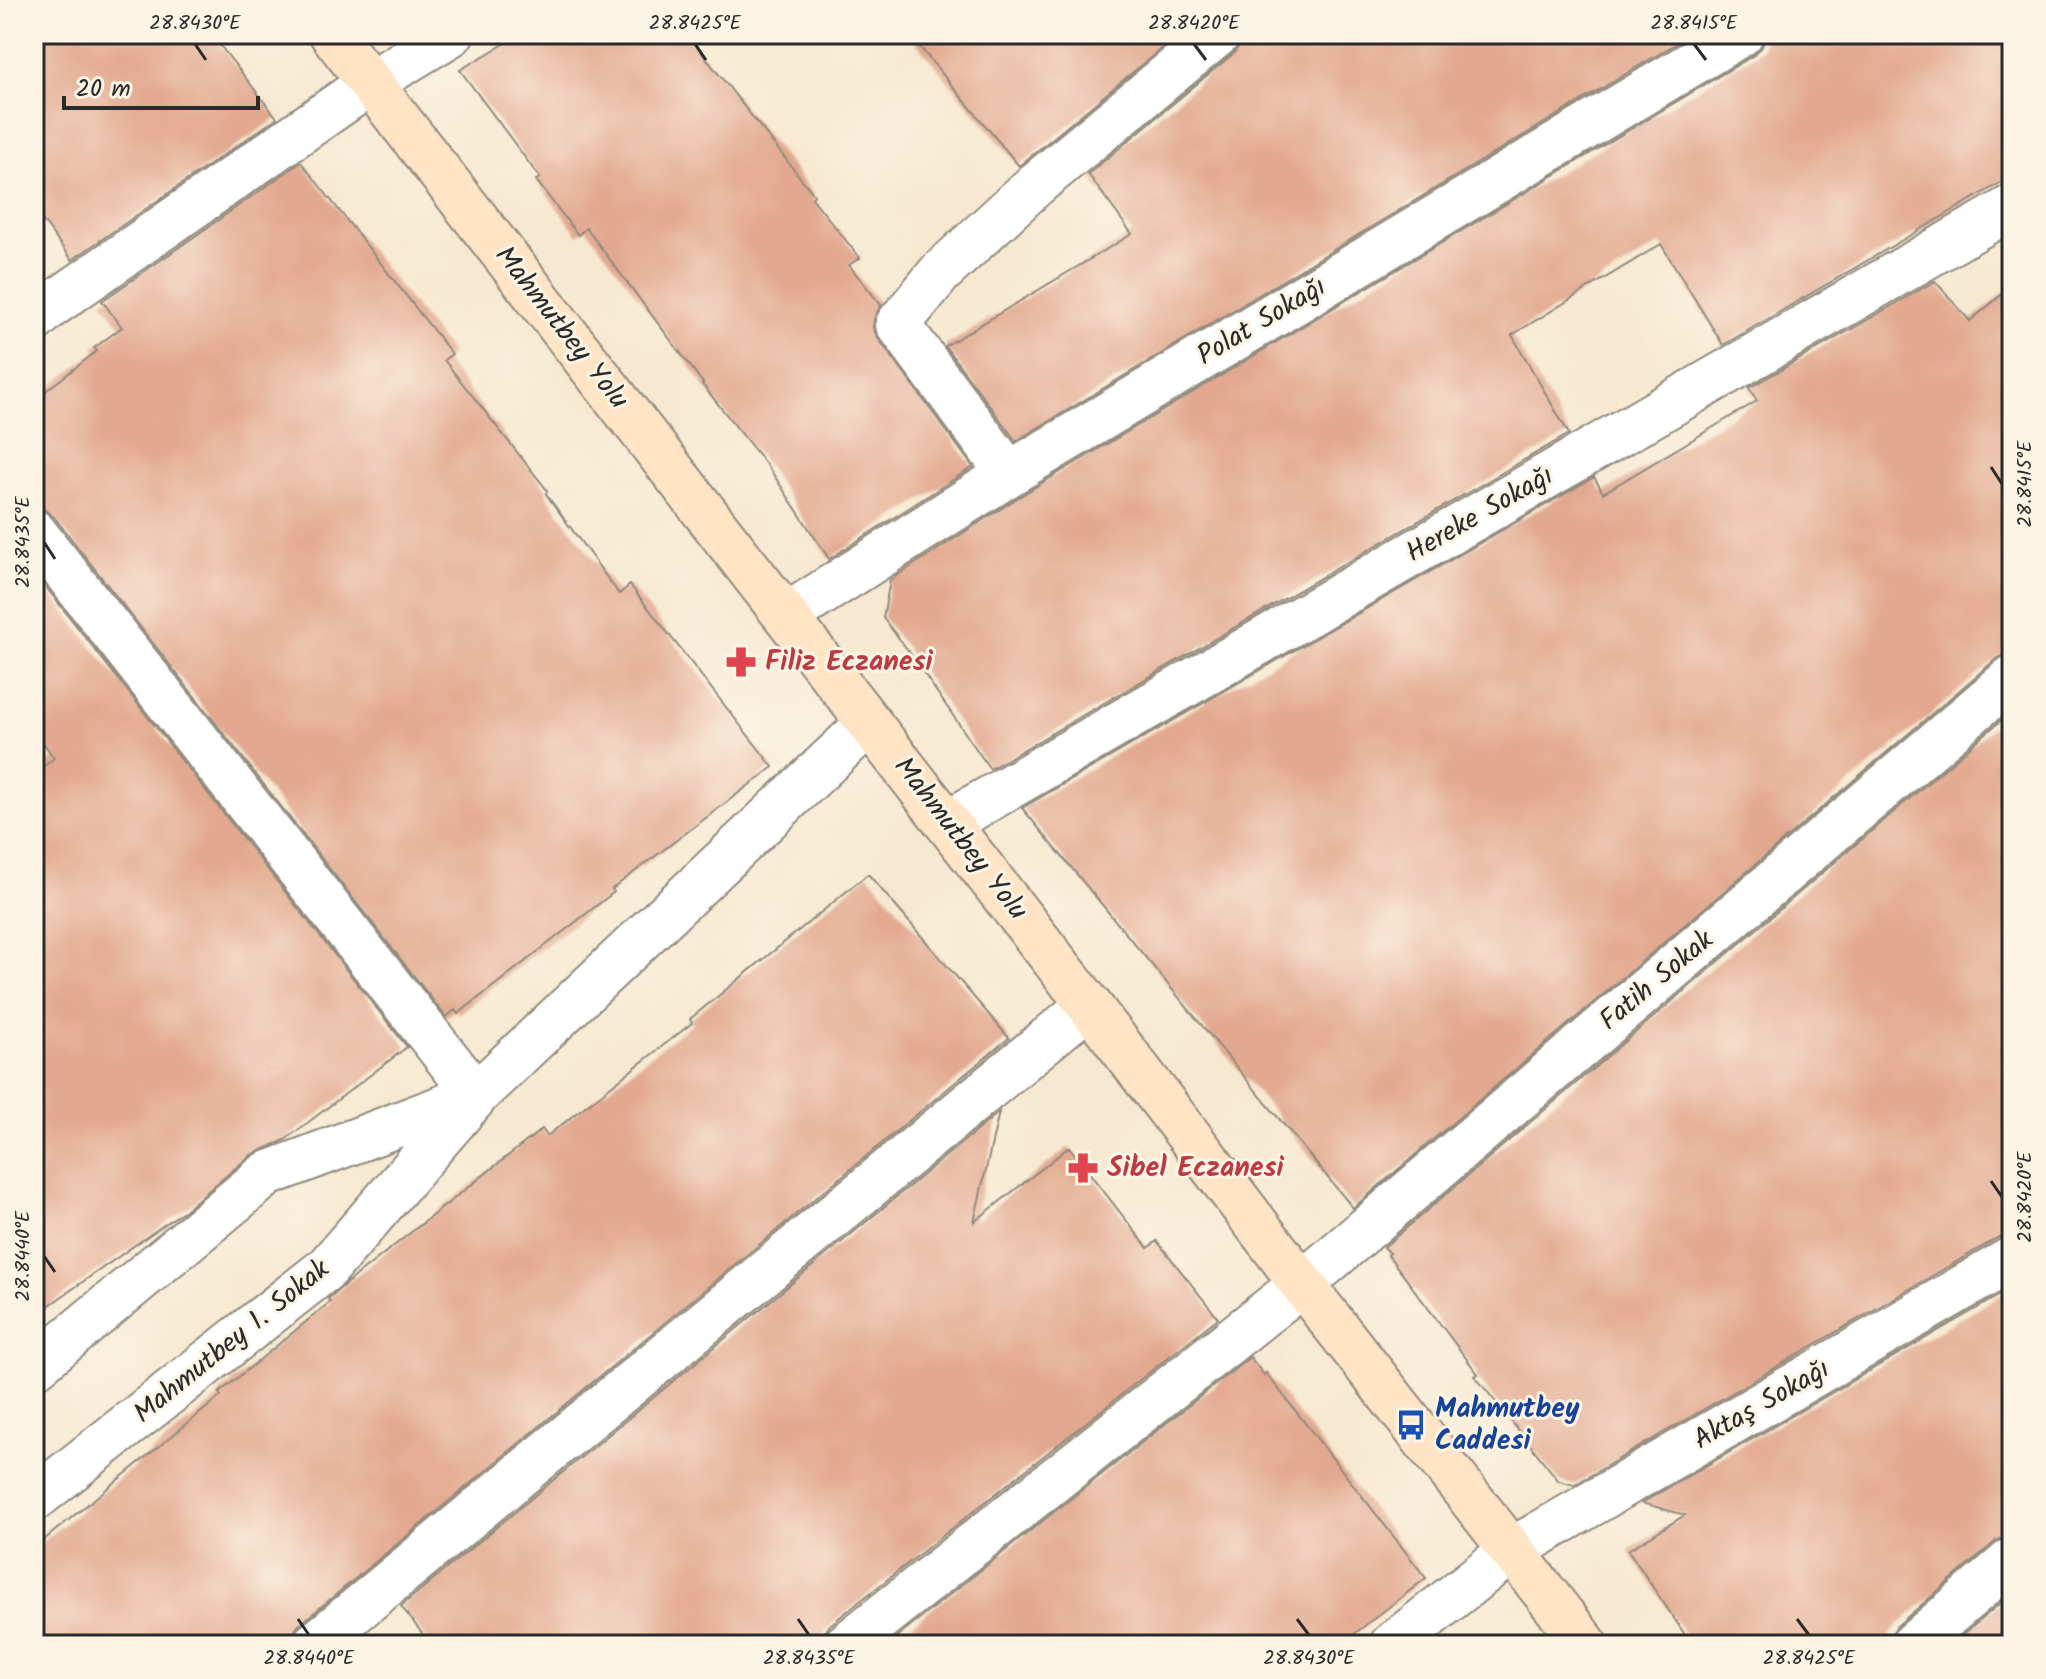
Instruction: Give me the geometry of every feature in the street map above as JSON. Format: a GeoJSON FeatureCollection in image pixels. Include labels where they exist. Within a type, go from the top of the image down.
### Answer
{"type":"FeatureCollection","features":[{"type":"Feature","properties":{"kind":"main road","name":"Mahmutbey Yolu"},"geometry":{"type":"LineString","coordinates":[[332,34],[1586,1645]]}},
{"type":"Feature","properties":{"kind":"street"},"geometry":{"type":"LineString","coordinates":[[39,304],[370,83],[451,34]]}},
{"type":"Feature","properties":{"kind":"street"},"geometry":{"type":"LineString","coordinates":[[1009,474],[898,324],[940,273],[1035,185],[1218,34]]}},
{"type":"Feature","properties":{"kind":"street","name":"Polat Sokağı"},"geometry":{"type":"LineString","coordinates":[[786,616],[1009,474],[1741,34]]}},
{"type":"Feature","properties":{"kind":"street","name":"Hereke Sokağı"},"geometry":{"type":"LineString","coordinates":[[947,823],[2012,207]]}},
{"type":"Feature","properties":{"kind":"street"},"geometry":{"type":"LineString","coordinates":[[34,532],[476,1095],[267,1174],[34,1367]]}},
{"type":"Feature","properties":{"kind":"street","name":"Fatih Sokak"},"geometry":{"type":"LineString","coordinates":[[846,1645],[1302,1284],[2012,678]]}},
{"type":"Feature","properties":{"kind":"street","name":"Mahmutbey 1. Sokak"},"geometry":{"type":"LineString","coordinates":[[34,1499],[327,1268],[476,1095],[869,723]]}},
{"type":"Feature","properties":{"kind":"street"},"geometry":{"type":"LineString","coordinates":[[314,1645],[1089,1005]]}},
{"type":"Feature","properties":{"kind":"street","name":"Aktaş Sokağı"},"geometry":{"type":"LineString","coordinates":[[1392,1645],[1512,1550],[2012,1259]]}},
{"type":"Feature","properties":{"kind":"street"},"geometry":{"type":"LineString","coordinates":[[1913,1645],[2012,1560]]}},
{"type":"Feature","properties":{"kind":"building"},"geometry":{"type":"Polygon","coordinates":[[[34,34],[211,34],[277,118],[72,260],[34,209],[34,34]]]}},
{"type":"Feature","properties":{"kind":"building"},"geometry":{"type":"Polygon","coordinates":[[[521,34],[687,34],[860,258],[849,265],[881,305],[873,328],[878,338],[973,467],[829,559],[769,468],[586,228],[578,235],[460,70],[521,34]]]}},
{"type":"Feature","properties":{"kind":"building"},"geometry":{"type":"Polygon","coordinates":[[[909,34],[1179,34],[1019,166],[909,34]]]}},
{"type":"Feature","properties":{"kind":"building"},"geometry":{"type":"Polygon","coordinates":[[[1242,34],[1692,34],[1016,441],[945,346],[1132,234],[1088,174],[1234,53],[1241,43],[1242,34]]]}},
{"type":"Feature","properties":{"kind":"building"},"geometry":{"type":"Polygon","coordinates":[[[1766,34],[2012,34],[2012,176],[1723,345],[1661,244],[1512,335],[1569,434],[990,769],[883,618],[890,580],[1022,495],[1754,55],[1762,47],[1766,34]]]}},
{"type":"Feature","properties":{"kind":"building"},"geometry":{"type":"Polygon","coordinates":[[[301,162],[452,354],[444,360],[547,490],[546,494],[619,594],[630,585],[773,767],[612,889],[614,892],[458,1014],[455,1010],[446,1017],[54,517],[44,509],[34,508],[34,400],[97,351],[94,348],[122,327],[102,301],[301,162]]]}},
{"type":"Feature","properties":{"kind":"building"},"geometry":{"type":"Polygon","coordinates":[[[1935,281],[1970,321],[2012,286],[2012,654],[1996,659],[1353,1208],[1022,808],[1594,477],[1603,493],[1757,401],[1749,388],[1935,281]]]}},
{"type":"Feature","properties":{"kind":"building"},"geometry":{"type":"Polygon","coordinates":[[[34,572],[407,1047],[285,1140],[251,1155],[185,1210],[34,1316],[34,774],[54,758],[34,729],[34,572]]]}},
{"type":"Feature","properties":{"kind":"building"},"geometry":{"type":"Polygon","coordinates":[[[2012,711],[2012,1234],[1999,1237],[1574,1485],[1559,1481],[1475,1376],[1478,1374],[1384,1247],[2012,711]]]}},
{"type":"Feature","properties":{"kind":"building"},"geometry":{"type":"Polygon","coordinates":[[[868,874],[1009,1038],[298,1626],[282,1645],[34,1645],[34,1548],[221,1396],[219,1393],[330,1302],[328,1299],[348,1282],[542,1129],[547,1136],[692,1023],[690,1019],[868,874]]]}},
{"type":"Feature","properties":{"kind":"building"},"geometry":{"type":"Polygon","coordinates":[[[999,1112],[974,1222],[1069,1147],[1148,1248],[1157,1241],[1218,1318],[830,1625],[823,1635],[822,1645],[431,1645],[401,1606],[999,1112]]]}},
{"type":"Feature","properties":{"kind":"building"},"geometry":{"type":"Polygon","coordinates":[[[2012,1288],[2012,1536],[1996,1541],[1897,1626],[1890,1636],[1889,1645],[1692,1645],[1628,1550],[1685,1515],[1642,1503],[2012,1288]]]}},
{"type":"Feature","properties":{"kind":"building"},"geometry":{"type":"Polygon","coordinates":[[[1250,1357],[1264,1375],[1266,1373],[1426,1578],[1340,1645],[886,1645],[1250,1357]]]}},
{"type":"Feature","properties":{"kind":"building"},"geometry":{"type":"Polygon","coordinates":[[[2012,1593],[2012,1645],[1951,1645],[2012,1593]]]}},
{"type":"Feature","properties":{"kind":"place","name":"Filiz Eczanesi"},"geometry":{"type":"Point","coordinates":[741,662]}},
{"type":"Feature","properties":{"kind":"place","name":"Sibel Eczanesi"},"geometry":{"type":"Point","coordinates":[1083,1168]}},
{"type":"Feature","properties":{"kind":"place","name":"Mahmutbey Caddesi"},"geometry":{"type":"Point","coordinates":[1411,1425]}}]}
